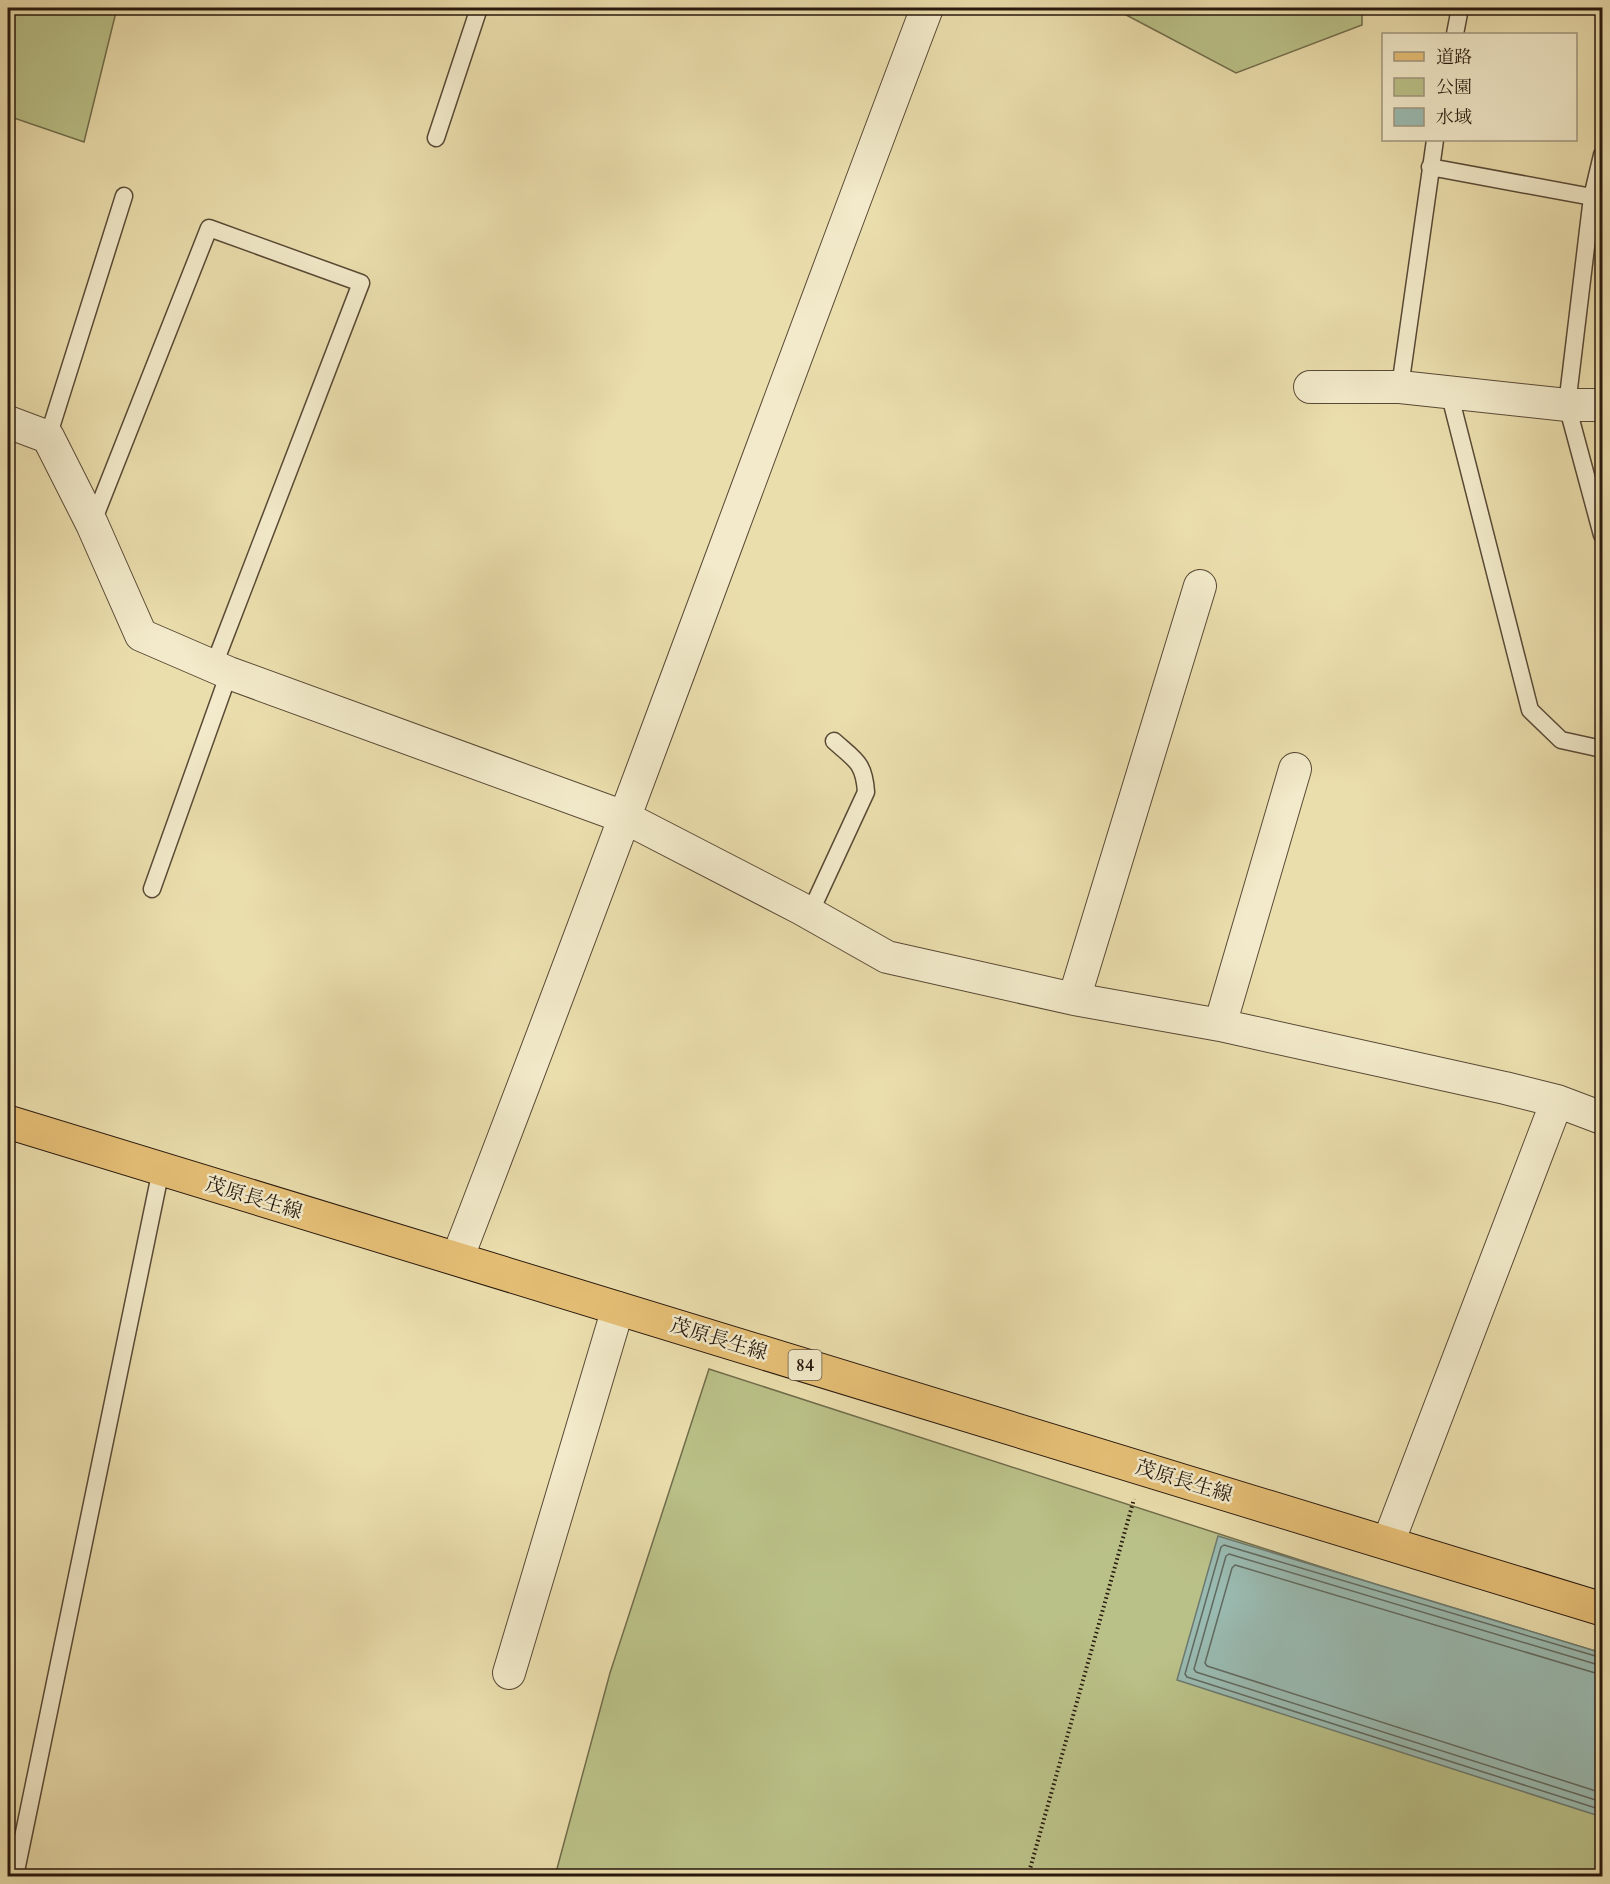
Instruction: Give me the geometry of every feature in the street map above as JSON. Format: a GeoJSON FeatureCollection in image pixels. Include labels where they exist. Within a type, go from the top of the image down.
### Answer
{"type":"FeatureCollection","features":[{"type":"Feature","properties":{"kind":"main road","name":"茂原長生線"},"geometry":{"type":"LineString","coordinates":[[8,1122],[1602,1609]]}},
{"type":"Feature","properties":{"kind":"street"},"geometry":{"type":"LineString","coordinates":[[458,1259],[927,8]]}},
{"type":"Feature","properties":{"kind":"street"},"geometry":{"type":"LineString","coordinates":[[1310,387],[1400,387],[1567,405],[1602,405]]}},
{"type":"Feature","properties":{"kind":"street"},"geometry":{"type":"LineString","coordinates":[[8,422],[48,437],[92,524],[141,635],[221,669],[624,817],[810,913],[887,957],[1074,999],[1220,1025],[1557,1101],[1602,1118]]}},
{"type":"Feature","properties":{"kind":"street"},"geometry":{"type":"LineString","coordinates":[[1074,999],[1200,586]]}},
{"type":"Feature","properties":{"kind":"street"},"geometry":{"type":"LineString","coordinates":[[1220,1025],[1295,769]]}},
{"type":"Feature","properties":{"kind":"street"},"geometry":{"type":"LineString","coordinates":[[1388,1543],[1557,1101]]}},
{"type":"Feature","properties":{"kind":"street"},"geometry":{"type":"LineString","coordinates":[[509,1673],[618,1308]]}},
{"type":"Feature","properties":{"kind":"lane"},"geometry":{"type":"LineString","coordinates":[[436,138],[479,8]]}},
{"type":"Feature","properties":{"kind":"lane"},"geometry":{"type":"LineString","coordinates":[[1455,33],[1460,8]]}},
{"type":"Feature","properties":{"kind":"lane"},"geometry":{"type":"LineString","coordinates":[[1400,387],[1435,141]]}},
{"type":"Feature","properties":{"kind":"lane"},"geometry":{"type":"LineString","coordinates":[[1602,155],[1592,197],[1567,405],[1602,535]]}},
{"type":"Feature","properties":{"kind":"lane"},"geometry":{"type":"LineString","coordinates":[[1430,167],[1592,197]]}},
{"type":"Feature","properties":{"kind":"lane"},"geometry":{"type":"LineString","coordinates":[[48,437],[123,196]]}},
{"type":"Feature","properties":{"kind":"lane"},"geometry":{"type":"LineString","coordinates":[[92,524],[209,228],[360,283],[221,669],[152,890]]}},
{"type":"Feature","properties":{"kind":"lane"},"geometry":{"type":"LineString","coordinates":[[1449,392],[1530,710],[1561,740],[1602,749]]}},
{"type":"Feature","properties":{"kind":"lane"},"geometry":{"type":"LineString","coordinates":[[810,913],[866,792],[865,774],[861,765],[834,741]]}},
{"type":"Feature","properties":{"kind":"lane"},"geometry":{"type":"LineString","coordinates":[[15,1876],[158,1184],[158,1168]]}},
{"type":"Feature","properties":{"kind":"path"},"geometry":{"type":"LineString","coordinates":[[1028,1876],[1137,1489],[1125,1462]]}},
{"type":"Feature","properties":{"kind":"green space"},"geometry":{"type":"Polygon","coordinates":[[[8,8],[117,8],[84,142],[8,116],[8,8]]]}},
{"type":"Feature","properties":{"kind":"green space"},"geometry":{"type":"Polygon","coordinates":[[[1113,8],[1362,8],[1362,25],[1236,73],[1113,8]]]}},
{"type":"Feature","properties":{"kind":"green space"},"geometry":{"type":"Polygon","coordinates":[[[709,1369],[1377,1585],[1602,1653],[1602,1876],[555,1876],[610,1673],[709,1369]]]}},
{"type":"Feature","properties":{"kind":"water"},"geometry":{"type":"Polygon","coordinates":[[[1218,1536],[1602,1653],[1602,1817],[1177,1680],[1218,1536]]]}}]}
